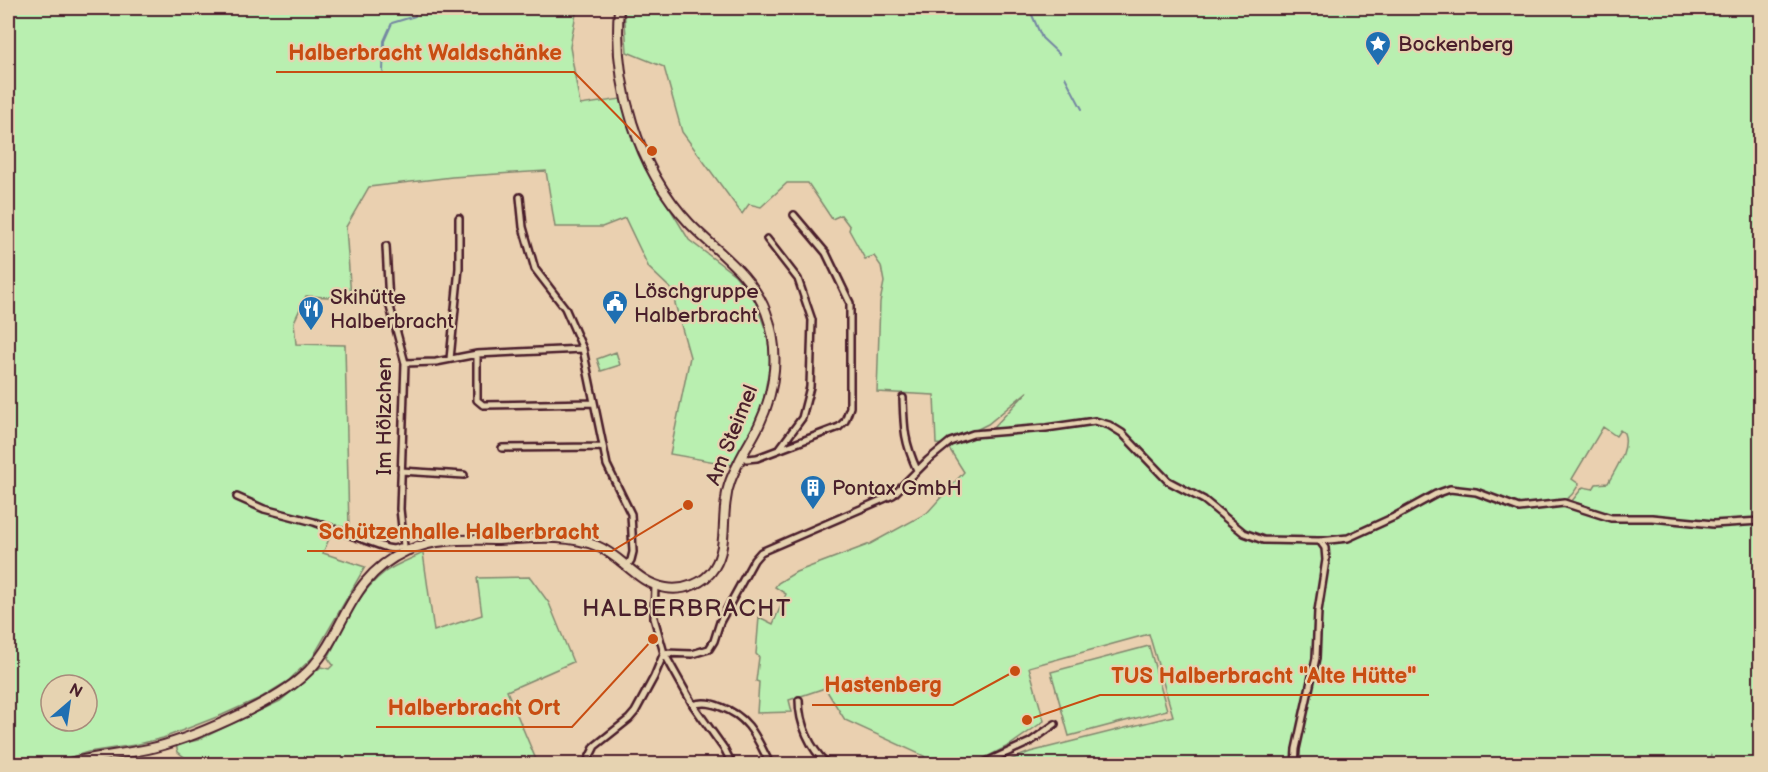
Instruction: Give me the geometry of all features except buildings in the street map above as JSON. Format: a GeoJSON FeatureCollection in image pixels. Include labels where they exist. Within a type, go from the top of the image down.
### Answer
{"type":"FeatureCollection","features":[{"type":"Feature","properties":{"kind":"main road","name":"Am Steimel"},"geometry":{"type":"LineString","coordinates":[[619,8],[618,58],[629,110],[644,152],[665,192],[679,211],[734,263],[752,284],[769,321],[775,347],[772,385],[760,424],[728,488],[723,545],[712,572],[689,586],[674,589],[655,586]]}},
{"type":"Feature","properties":{"kind":"main road"},"geometry":{"type":"LineString","coordinates":[[66,765],[97,761],[176,740],[229,719],[271,699],[290,687],[308,672],[320,656],[361,586],[406,548],[446,541],[575,540],[608,551],[645,581],[655,586]]}},
{"type":"Feature","properties":{"kind":"street"},"geometry":{"type":"LineString","coordinates":[[520,197],[523,227],[535,268],[565,308],[583,349],[607,465],[631,514],[633,552],[627,566]]}},
{"type":"Feature","properties":{"kind":"street"},"geometry":{"type":"LineString","coordinates":[[742,456],[753,459],[839,427],[850,407],[850,303],[826,253],[794,215]]}},
{"type":"Feature","properties":{"kind":"street"},"geometry":{"type":"LineString","coordinates":[[450,359],[459,268],[459,218]]}},
{"type":"Feature","properties":{"kind":"street"},"geometry":{"type":"LineString","coordinates":[[767,239],[798,279],[812,320],[810,387],[802,418],[779,449]]}},
{"type":"Feature","properties":{"kind":"street","name":"Im Hölzchen"},"geometry":{"type":"LineString","coordinates":[[386,246],[389,303],[405,363],[400,509],[406,548]]}},
{"type":"Feature","properties":{"kind":"street"},"geometry":{"type":"LineString","coordinates":[[405,363],[436,362],[477,354],[583,349]]}},
{"type":"Feature","properties":{"kind":"street"},"geometry":{"type":"LineString","coordinates":[[477,354],[477,400],[480,404],[593,403]]}},
{"type":"Feature","properties":{"kind":"street"},"geometry":{"type":"LineString","coordinates":[[903,398],[904,435],[908,453],[917,470]]}},
{"type":"Feature","properties":{"kind":"street"},"geometry":{"type":"LineString","coordinates":[[664,653],[692,654],[709,649],[720,622],[754,560],[761,552],[893,495],[917,470],[950,442],[973,434],[1102,422],[1116,428],[1133,443],[1168,481],[1204,500],[1244,533],[1273,542],[1320,541],[1352,537],[1450,489],[1476,492],[1519,508],[1564,503],[1611,518],[1652,518],[1713,524],[1761,521]]}},
{"type":"Feature","properties":{"kind":"street"},"geometry":{"type":"LineString","coordinates":[[502,448],[602,447]]}},
{"type":"Feature","properties":{"kind":"street"},"geometry":{"type":"LineString","coordinates":[[401,471],[464,475]]}},
{"type":"Feature","properties":{"kind":"street"},"geometry":{"type":"LineString","coordinates":[[237,497],[264,509],[314,522],[387,548],[406,548]]}},
{"type":"Feature","properties":{"kind":"street"},"geometry":{"type":"LineString","coordinates":[[1295,763],[1316,658],[1318,611],[1326,554],[1320,541]]}},
{"type":"Feature","properties":{"kind":"street"},"geometry":{"type":"LineString","coordinates":[[655,586],[654,618],[664,653],[693,705],[725,750],[732,765]]}},
{"type":"Feature","properties":{"kind":"street"},"geometry":{"type":"LineString","coordinates":[[586,765],[595,746],[635,712],[664,653]]}},
{"type":"Feature","properties":{"kind":"street"},"geometry":{"type":"LineString","coordinates":[[799,700],[799,714],[813,750],[827,765]]}},
{"type":"Feature","properties":{"kind":"street"},"geometry":{"type":"LineString","coordinates":[[693,705],[708,703],[738,714],[753,731],[770,765]]}},
{"type":"Feature","properties":{"kind":"street"},"geometry":{"type":"LineString","coordinates":[[982,765],[1030,742],[1055,724]]}},
{"type":"Feature","properties":{"kind":"green space"},"geometry":{"type":"Polygon","coordinates":[[[8,8],[577,8],[570,47],[580,105],[621,99],[633,141],[658,189],[689,240],[735,275],[754,298],[766,331],[771,358],[762,407],[756,423],[732,465],[670,454],[690,357],[671,289],[649,268],[625,218],[602,227],[555,227],[546,171],[452,177],[369,187],[346,227],[351,298],[306,296],[294,322],[296,344],[345,345],[349,529],[335,525],[323,553],[365,567],[313,657],[288,681],[262,697],[163,738],[88,752],[49,764],[8,764],[8,8]]]}},
{"type":"Feature","properties":{"kind":"green space"},"geometry":{"type":"Polygon","coordinates":[[[624,8],[1760,8],[1760,764],[1710,764],[1711,754],[1709,764],[1000,764],[1030,752],[1173,716],[1149,634],[1029,667],[1044,721],[1010,745],[973,764],[929,764],[924,756],[845,720],[825,688],[789,700],[792,712],[757,713],[759,682],[756,681],[759,657],[756,654],[759,617],[773,624],[786,594],[775,587],[778,583],[796,572],[870,544],[927,513],[964,472],[947,445],[936,444],[934,395],[877,392],[880,302],[884,282],[881,266],[874,256],[865,259],[849,230],[850,227],[841,215],[832,219],[808,183],[787,183],[761,207],[749,204],[742,214],[682,132],[664,67],[627,52],[624,8]],[[1028,391],[988,424],[962,437],[992,429],[1028,391]],[[1603,427],[1572,479],[1579,484],[1570,497],[1521,506],[1527,510],[1564,506],[1609,521],[1666,519],[1607,514],[1572,501],[1583,487],[1593,489],[1596,484],[1608,483],[1621,459],[1625,446],[1624,433],[1620,430],[1616,436],[1603,427]]]}},
{"type":"Feature","properties":{"kind":"green space"},"geometry":{"type":"Polygon","coordinates":[[[616,352],[620,365],[601,371],[597,359],[616,352]]]}},
{"type":"Feature","properties":{"kind":"green space"},"geometry":{"type":"Polygon","coordinates":[[[423,553],[434,631],[482,615],[477,578],[530,577],[549,603],[573,662],[507,691],[537,762],[533,764],[193,764],[178,752],[176,745],[198,740],[280,701],[321,667],[329,669],[333,665],[328,658],[352,611],[375,580],[389,569],[423,553]]]}},
{"type":"Feature","properties":{"kind":"green space"},"geometry":{"type":"Polygon","coordinates":[[[1149,646],[1167,710],[1069,736],[1051,672],[1149,646]]]}},
{"type":"Feature","properties":{"kind":"waterway"},"geometry":{"type":"LineString","coordinates":[[383,72],[384,41],[392,23],[415,16],[415,8]]}},
{"type":"Feature","properties":{"kind":"waterway"},"geometry":{"type":"LineString","coordinates":[[1029,8],[1042,38],[1059,54]]}},
{"type":"Feature","properties":{"kind":"waterway"},"geometry":{"type":"LineString","coordinates":[[1065,77],[1082,109]]}},
{"type":"Feature","properties":{"kind":"place","name":"Bockenberg"},"geometry":{"type":"Point","coordinates":[1378,67]}},
{"type":"Feature","properties":{"kind":"place","name":"Halberbracht Waldschänke"},"geometry":{"type":"Point","coordinates":[652,151]}},
{"type":"Feature","properties":{"kind":"place","name":"Löschgruppe Halberbracht"},"geometry":{"type":"Point","coordinates":[615,326]}},
{"type":"Feature","properties":{"kind":"place","name":"Skihütte Halberbracht"},"geometry":{"type":"Point","coordinates":[311,332]}},
{"type":"Feature","properties":{"kind":"place","name":"Schützenhalle Halberbracht"},"geometry":{"type":"Point","coordinates":[688,505]}},
{"type":"Feature","properties":{"kind":"place","name":"Pontax GmbH"},"geometry":{"type":"Point","coordinates":[813,511]}},
{"type":"Feature","properties":{"kind":"place","name":"Halberbracht Ort"},"geometry":{"type":"Point","coordinates":[653,639]}},
{"type":"Feature","properties":{"kind":"place","name":"Hastenberg"},"geometry":{"type":"Point","coordinates":[1015,671]}},
{"type":"Feature","properties":{"kind":"place","name":"TUS Halberbracht \"Alte Hütte\""},"geometry":{"type":"Point","coordinates":[1027,720]}},
{"type":"Feature","properties":{"kind":"district","name":"HALBERBRACHT"},"geometry":{"type":"Point","coordinates":[687,608]}}]}
